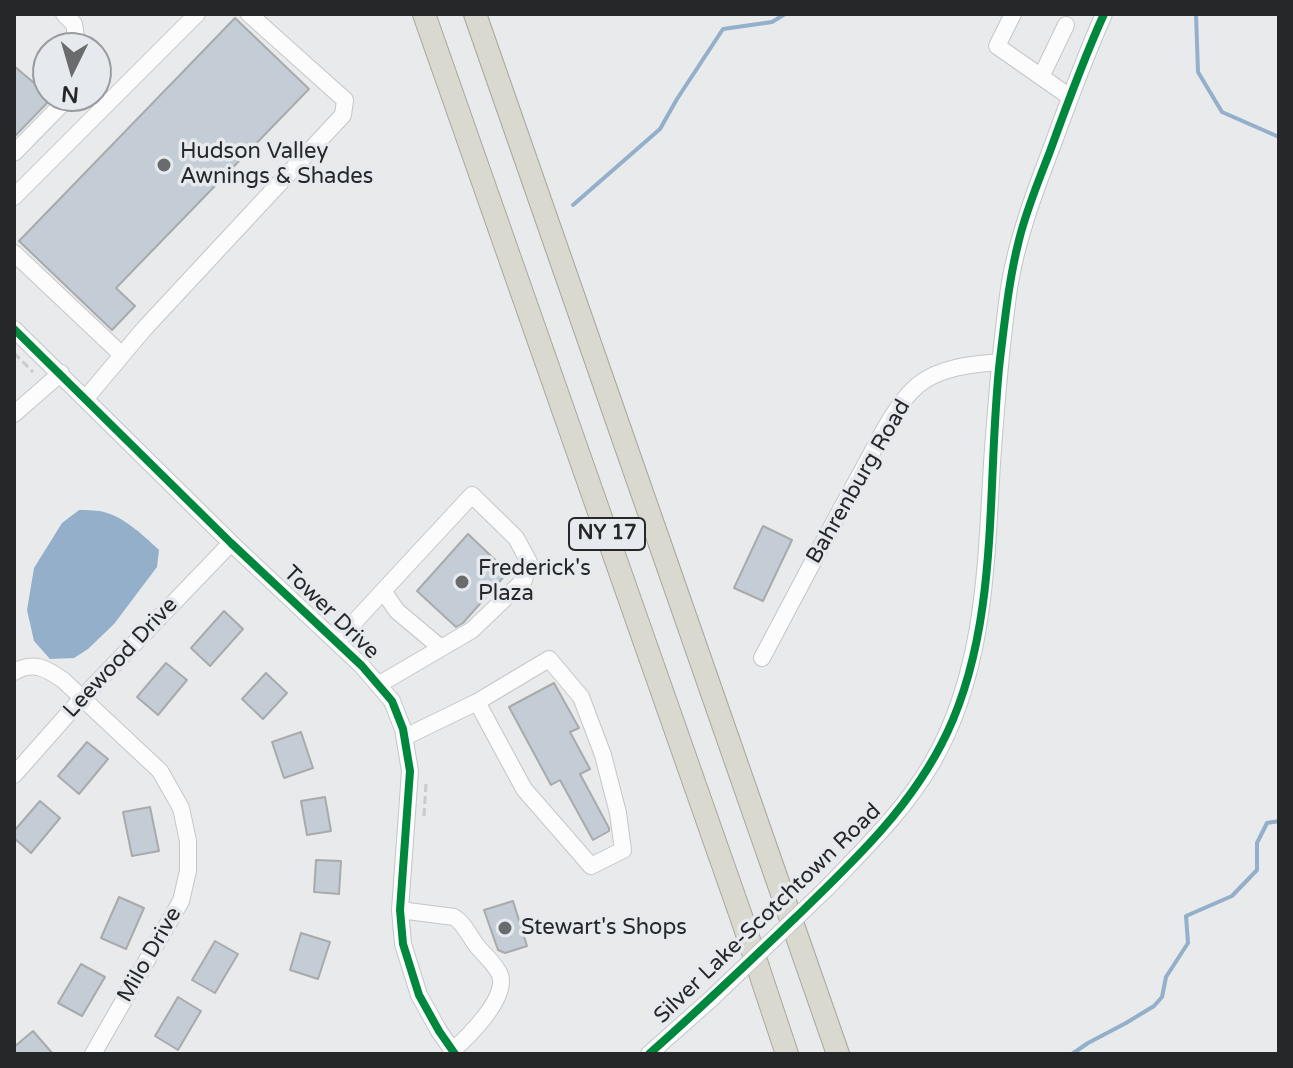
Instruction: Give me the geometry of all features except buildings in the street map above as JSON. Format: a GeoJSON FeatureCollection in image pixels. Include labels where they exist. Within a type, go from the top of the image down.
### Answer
{"type":"FeatureCollection","features":[{"type":"Feature","properties":{"kind":"highway","name":"NY 17"},"geometry":{"type":"LineString","coordinates":[[424,14],[738,906],[787,1054]]}},
{"type":"Feature","properties":{"kind":"highway","name":"NY 17"},"geometry":{"type":"LineString","coordinates":[[475,14],[838,1054]]}},
{"type":"Feature","properties":{"kind":"street"},"geometry":{"type":"LineString","coordinates":[[64,14],[74,24],[75,32]]}},
{"type":"Feature","properties":{"kind":"street"},"geometry":{"type":"LineString","coordinates":[[14,197],[197,14]]}},
{"type":"Feature","properties":{"kind":"street"},"geometry":{"type":"LineString","coordinates":[[86,398],[144,329],[343,115],[345,100],[249,14]]}},
{"type":"Feature","properties":{"kind":"street"},"geometry":{"type":"LineString","coordinates":[[1013,14],[997,46],[1070,97]]}},
{"type":"Feature","properties":{"kind":"street","name":"Silver Lake-Scotchtown Road"},"geometry":{"type":"LineString","coordinates":[[649,1054],[827,888],[892,819],[932,763],[959,707],[980,618],[1000,362],[1019,238],[1104,14]]}},
{"type":"Feature","properties":{"kind":"street"},"geometry":{"type":"LineString","coordinates":[[1041,77],[1063,20],[1093,38]]}},
{"type":"Feature","properties":{"kind":"street"},"geometry":{"type":"LineString","coordinates":[[14,153],[54,112]]}},
{"type":"Feature","properties":{"kind":"street"},"geometry":{"type":"LineString","coordinates":[[14,253],[122,355]]}},
{"type":"Feature","properties":{"kind":"street","name":"Tower Drive"},"geometry":{"type":"LineString","coordinates":[[14,329],[231,543],[337,641],[392,701],[403,729],[410,771],[400,910],[403,944],[419,995],[454,1052]]}},
{"type":"Feature","properties":{"kind":"street","name":"Bahrenburg Road"},"geometry":{"type":"LineString","coordinates":[[762,658],[850,492],[907,396],[934,375],[971,364],[1000,362]]}},
{"type":"Feature","properties":{"kind":"street"},"geometry":{"type":"LineString","coordinates":[[14,414],[61,373]]}},
{"type":"Feature","properties":{"kind":"street"},"geometry":{"type":"LineString","coordinates":[[337,641],[472,495],[516,538],[529,562],[524,580],[472,630],[378,685]]}},
{"type":"Feature","properties":{"kind":"street","name":"Leewood Drive"},"geometry":{"type":"LineString","coordinates":[[14,775],[83,697],[231,543]]}},
{"type":"Feature","properties":{"kind":"street"},"geometry":{"type":"LineString","coordinates":[[383,591],[397,611],[441,648]]}},
{"type":"Feature","properties":{"kind":"street"},"geometry":{"type":"LineString","coordinates":[[405,737],[477,702],[549,659],[581,697],[603,755],[618,813],[623,850],[591,866],[524,789],[477,702]]}},
{"type":"Feature","properties":{"kind":"street","name":"Milo Drive"},"geometry":{"type":"LineString","coordinates":[[14,672],[23,667],[36,666],[51,671],[83,697],[160,771],[181,808],[188,841],[188,871],[181,901],[93,1054]]}},
{"type":"Feature","properties":{"kind":"street"},"geometry":{"type":"LineString","coordinates":[[400,910],[454,917],[461,921],[499,973],[502,985],[493,1005],[454,1052]]}},
{"type":"Feature","properties":{"kind":"path"},"geometry":{"type":"LineString","coordinates":[[14,353],[33,372]]}},
{"type":"Feature","properties":{"kind":"water"},"geometry":{"type":"Polygon","coordinates":[[[79,510],[107,513],[131,526],[159,550],[157,567],[114,624],[88,649],[74,658],[50,659],[34,641],[27,610],[34,568],[62,523],[79,510]]]}},
{"type":"Feature","properties":{"kind":"waterway"},"geometry":{"type":"LineString","coordinates":[[573,205],[660,129],[723,29],[772,22],[785,14]]}},
{"type":"Feature","properties":{"kind":"waterway"},"geometry":{"type":"LineString","coordinates":[[1196,14],[1198,72],[1222,112],[1279,137]]}},
{"type":"Feature","properties":{"kind":"waterway"},"geometry":{"type":"LineString","coordinates":[[1072,1054],[1154,1006],[1162,997],[1166,977],[1188,943],[1186,916],[1232,896],[1257,870],[1257,843],[1267,823],[1279,821]]}},
{"type":"Feature","properties":{"kind":"cycle path"},"geometry":{"type":"LineString","coordinates":[[649,1054],[817,897],[880,832],[917,785],[947,733],[964,689],[984,597],[1000,359],[1016,255],[1032,197],[1104,14]]}},
{"type":"Feature","properties":{"kind":"cycle path"},"geometry":{"type":"LineString","coordinates":[[14,329],[231,543],[362,666],[392,701],[403,729],[410,771],[400,910],[403,944],[419,995],[455,1054]]}},
{"type":"Feature","properties":{"kind":"place","name":"Hudson Valley Awnings & Shades"},"geometry":{"type":"Point","coordinates":[164,165]}},
{"type":"Feature","properties":{"kind":"place","name":"Frederick's Plaza"},"geometry":{"type":"Point","coordinates":[462,582]}},
{"type":"Feature","properties":{"kind":"place","name":"Stewart's Shops"},"geometry":{"type":"Point","coordinates":[505,928]}}]}
